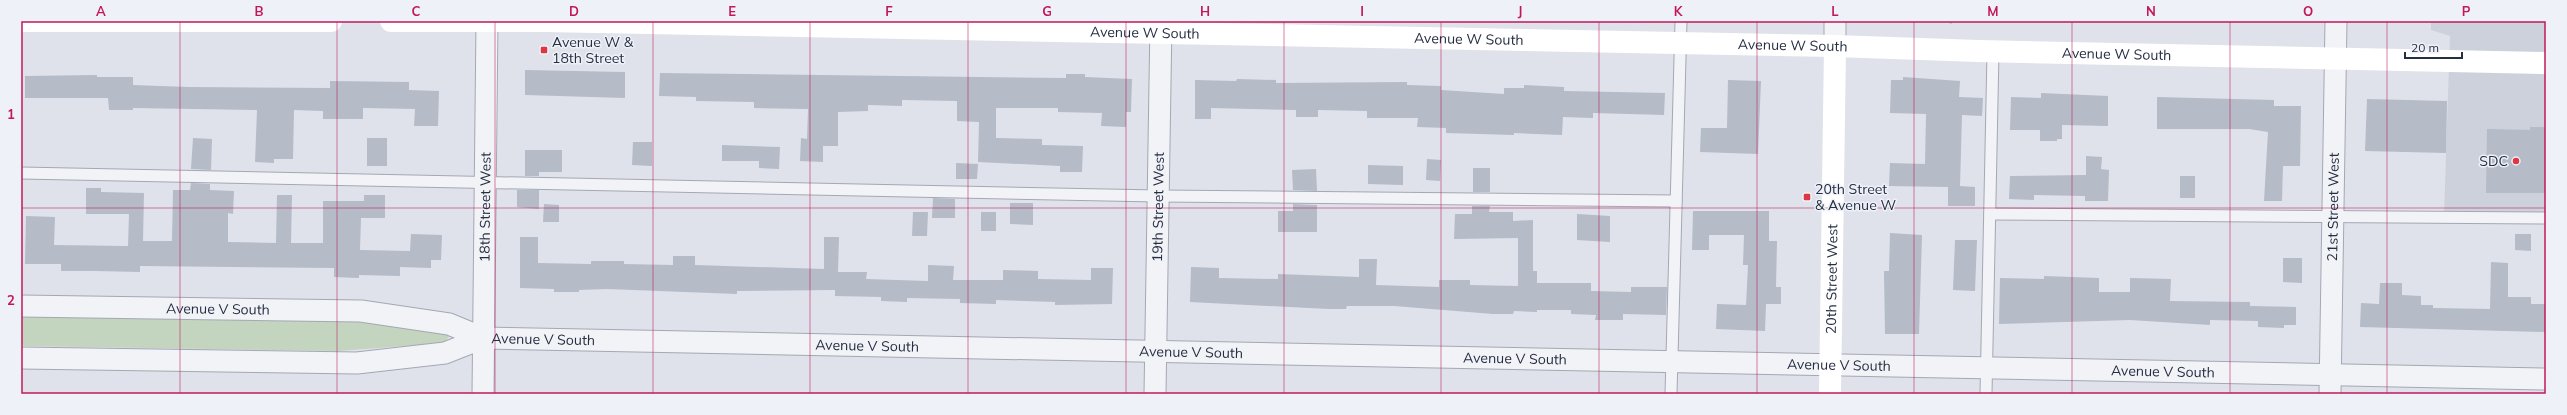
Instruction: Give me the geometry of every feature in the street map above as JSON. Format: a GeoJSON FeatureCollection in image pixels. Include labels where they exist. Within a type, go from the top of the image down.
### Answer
{"type":"FeatureCollection","features":[{"type":"Feature","properties":{"kind":"street"},"geometry":{"type":"LineString","coordinates":[[21,21],[331,21]]}},
{"type":"Feature","properties":{"kind":"street","name":"Avenue W South"},"geometry":{"type":"LineString","coordinates":[[391,21],[545,21],[1160,28],[1835,46],[1993,52],[2546,63]]}},
{"type":"Feature","properties":{"kind":"street","name":"20th Street West"},"geometry":{"type":"LineString","coordinates":[[1830,394],[1835,21]]}},
{"type":"Feature","properties":{"kind":"street","name":"21st Street West"},"geometry":{"type":"LineString","coordinates":[[2330,385],[2336,21]]}},
{"type":"Feature","properties":{"kind":"street","name":"18th Street West"},"geometry":{"type":"LineString","coordinates":[[483,394],[487,22]]}},
{"type":"Feature","properties":{"kind":"street","name":"19th Street West"},"geometry":{"type":"LineString","coordinates":[[1155,394],[1160,28]]}},
{"type":"Feature","properties":{"kind":"street","name":"Avenue V South"},"geometry":{"type":"LineString","coordinates":[[21,306],[361,311],[449,324],[483,338],[1156,350],[1830,366],[1986,368],[2330,385],[2546,379]]}},
{"type":"Feature","properties":{"kind":"street","name":"Avenue V South"},"geometry":{"type":"LineString","coordinates":[[21,358],[357,363],[445,353],[483,338]]}},
{"type":"Feature","properties":{"kind":"lane"},"geometry":{"type":"LineString","coordinates":[[1671,394],[1681,21]]}},
{"type":"Feature","properties":{"kind":"lane"},"geometry":{"type":"LineString","coordinates":[[1986,394],[1993,52]]}},
{"type":"Feature","properties":{"kind":"lane"},"geometry":{"type":"LineString","coordinates":[[21,173],[1158,196],[1676,201]]}},
{"type":"Feature","properties":{"kind":"lane"},"geometry":{"type":"LineString","coordinates":[[1990,214],[2546,218]]}},
{"type":"Feature","properties":{"kind":"shaded area"},"geometry":{"type":"Polygon","coordinates":[[[2431,21],[2546,21],[2546,216],[2444,215],[2450,36],[2431,30],[2431,21]]]}},
{"type":"Feature","properties":{"kind":"green space"},"geometry":{"type":"Polygon","coordinates":[[[25,316],[323,318],[446,332],[449,336],[445,343],[338,351],[25,346],[21,344],[21,318],[25,316]]]}},
{"type":"Feature","properties":{"kind":"building"},"geometry":{"type":"Polygon","coordinates":[[[525,70],[625,72],[625,98],[525,95],[525,70]]]}},
{"type":"Feature","properties":{"kind":"building"},"geometry":{"type":"Polygon","coordinates":[[[660,73],[1066,78],[1066,74],[1085,74],[1085,77],[1132,79],[1131,112],[1126,112],[1126,127],[1101,126],[1102,113],[1058,112],[1058,108],[996,108],[996,138],[1042,139],[1042,145],[1083,146],[1082,172],[1060,172],[1060,166],[978,162],[979,122],[957,121],[957,101],[902,100],[902,106],[868,105],[868,111],[838,112],[838,146],[823,146],[823,162],[800,161],[801,138],[807,139],[808,109],[754,108],[754,102],[696,101],[696,97],[659,96],[660,73]]]}},
{"type":"Feature","properties":{"kind":"building"},"geometry":{"type":"Polygon","coordinates":[[[97,75],[97,77],[133,77],[133,85],[188,87],[330,88],[330,81],[409,82],[409,90],[439,91],[438,126],[414,126],[415,109],[363,108],[363,119],[323,119],[323,111],[294,110],[293,159],[274,159],[274,163],[255,162],[257,110],[133,108],[133,110],[109,110],[108,98],[25,98],[25,76],[97,75]]]}},
{"type":"Feature","properties":{"kind":"building"},"geometry":{"type":"Polygon","coordinates":[[[1903,77],[1960,81],[1959,97],[1983,98],[1982,116],[1962,115],[1960,186],[1975,187],[1975,206],[1948,206],[1948,187],[1889,186],[1890,163],[1925,164],[1926,114],[1890,113],[1891,80],[1903,80],[1903,77]]]}},
{"type":"Feature","properties":{"kind":"building"},"geometry":{"type":"Polygon","coordinates":[[[1237,79],[1276,80],[1276,83],[1407,82],[1407,85],[1441,86],[1441,90],[1504,94],[1504,88],[1524,88],[1524,85],[1564,87],[1564,91],[1665,93],[1664,115],[1593,113],[1593,118],[1563,117],[1562,135],[1446,133],[1446,128],[1417,127],[1418,118],[1367,118],[1367,111],[1318,110],[1318,117],[1296,117],[1296,110],[1211,108],[1211,119],[1195,119],[1195,80],[1236,81],[1237,79]]]}},
{"type":"Feature","properties":{"kind":"building"},"geometry":{"type":"Polygon","coordinates":[[[1728,80],[1761,81],[1758,154],[1700,152],[1701,128],[1727,128],[1728,80]]]}},
{"type":"Feature","properties":{"kind":"building"},"geometry":{"type":"Polygon","coordinates":[[[2041,93],[2108,96],[2108,126],[2062,125],[2062,139],[2057,139],[2057,141],[2040,141],[2040,130],[2010,130],[2011,97],[2041,98],[2041,93]]]}},
{"type":"Feature","properties":{"kind":"building"},"geometry":{"type":"Polygon","coordinates":[[[2157,97],[2274,100],[2274,106],[2301,106],[2300,166],[2283,166],[2282,201],[2264,201],[2268,132],[2249,129],[2157,129],[2157,97]]]}},
{"type":"Feature","properties":{"kind":"building"},"geometry":{"type":"Polygon","coordinates":[[[2367,99],[2447,101],[2446,153],[2365,151],[2367,99]]]}},
{"type":"Feature","properties":{"kind":"building","name":"SDC"},"geometry":{"type":"Polygon","coordinates":[[[2530,127],[2546,127],[2546,193],[2486,193],[2487,129],[2530,130],[2530,127]]]}},
{"type":"Feature","properties":{"kind":"building"},"geometry":{"type":"Polygon","coordinates":[[[193,138],[212,139],[211,170],[191,169],[193,138]]]}},
{"type":"Feature","properties":{"kind":"building"},"geometry":{"type":"Polygon","coordinates":[[[367,138],[387,138],[387,166],[367,166],[367,138]]]}},
{"type":"Feature","properties":{"kind":"building"},"geometry":{"type":"Polygon","coordinates":[[[633,142],[652,142],[652,166],[632,165],[633,142]]]}},
{"type":"Feature","properties":{"kind":"building"},"geometry":{"type":"Polygon","coordinates":[[[722,145],[780,147],[779,169],[759,168],[759,161],[722,161],[722,145]]]}},
{"type":"Feature","properties":{"kind":"building"},"geometry":{"type":"Polygon","coordinates":[[[525,150],[562,150],[562,172],[539,172],[539,176],[525,176],[525,150]]]}},
{"type":"Feature","properties":{"kind":"building"},"geometry":{"type":"Polygon","coordinates":[[[2086,156],[2102,157],[2101,169],[2109,170],[2108,201],[2085,201],[2085,196],[2034,195],[2034,200],[2009,199],[2010,176],[2086,175],[2086,156]]]}},
{"type":"Feature","properties":{"kind":"building"},"geometry":{"type":"Polygon","coordinates":[[[1427,159],[1441,160],[1440,181],[1426,180],[1427,159]]]}},
{"type":"Feature","properties":{"kind":"building"},"geometry":{"type":"Polygon","coordinates":[[[956,163],[978,164],[977,179],[956,179],[956,163]]]}},
{"type":"Feature","properties":{"kind":"building"},"geometry":{"type":"Polygon","coordinates":[[[1368,165],[1403,166],[1403,185],[1368,184],[1368,165]]]}},
{"type":"Feature","properties":{"kind":"building"},"geometry":{"type":"Polygon","coordinates":[[[1473,168],[1490,168],[1490,192],[1473,192],[1473,168]]]}},
{"type":"Feature","properties":{"kind":"building"},"geometry":{"type":"Polygon","coordinates":[[[1316,169],[1317,191],[1293,190],[1292,170],[1316,169]]]}},
{"type":"Feature","properties":{"kind":"building"},"geometry":{"type":"Polygon","coordinates":[[[2180,176],[2195,176],[2195,198],[2180,198],[2180,176]]]}},
{"type":"Feature","properties":{"kind":"building"},"geometry":{"type":"Polygon","coordinates":[[[191,183],[210,184],[210,190],[234,191],[233,214],[228,213],[228,242],[276,243],[277,195],[292,195],[291,243],[323,243],[323,201],[364,201],[364,195],[385,195],[385,218],[361,218],[360,250],[410,251],[411,234],[442,235],[441,260],[431,260],[431,268],[400,267],[400,276],[359,275],[359,278],[334,277],[334,268],[140,266],[140,272],[61,271],[61,264],[25,264],[26,216],[55,217],[54,245],[128,246],[129,214],[86,214],[86,188],[101,188],[101,192],[144,193],[143,241],[172,241],[173,190],[190,190],[191,183]]]}},
{"type":"Feature","properties":{"kind":"building"},"geometry":{"type":"Polygon","coordinates":[[[517,190],[539,190],[539,209],[517,207],[517,190]]]}},
{"type":"Feature","properties":{"kind":"building"},"geometry":{"type":"Polygon","coordinates":[[[933,198],[955,199],[955,218],[932,218],[933,198]]]}},
{"type":"Feature","properties":{"kind":"building"},"geometry":{"type":"Polygon","coordinates":[[[1010,203],[1033,203],[1033,225],[1010,224],[1010,203]]]}},
{"type":"Feature","properties":{"kind":"building"},"geometry":{"type":"Polygon","coordinates":[[[544,204],[559,205],[559,222],[543,222],[544,204]]]}},
{"type":"Feature","properties":{"kind":"building"},"geometry":{"type":"Polygon","coordinates":[[[1293,204],[1317,205],[1317,232],[1278,232],[1278,211],[1293,211],[1293,204]]]}},
{"type":"Feature","properties":{"kind":"building"},"geometry":{"type":"Polygon","coordinates":[[[1472,206],[1490,206],[1489,212],[1513,212],[1513,221],[1533,220],[1533,271],[1537,271],[1537,283],[1591,283],[1591,291],[1631,292],[1631,287],[1667,287],[1666,315],[1623,314],[1623,320],[1595,320],[1596,315],[1571,314],[1571,310],[1537,310],[1537,312],[1514,311],[1513,314],[1493,314],[1394,306],[1347,306],[1346,309],[1329,309],[1190,302],[1191,267],[1219,268],[1219,278],[1278,279],[1278,274],[1359,277],[1359,259],[1377,259],[1376,285],[1439,287],[1439,280],[1470,280],[1470,285],[1518,286],[1518,238],[1454,239],[1455,214],[1472,214],[1472,206]]]}},
{"type":"Feature","properties":{"kind":"building"},"geometry":{"type":"Polygon","coordinates":[[[1693,211],[1769,211],[1769,241],[1777,241],[1776,287],[1781,287],[1781,304],[1766,304],[1765,331],[1716,329],[1717,304],[1746,305],[1748,265],[1743,265],[1744,235],[1709,235],[1709,250],[1692,250],[1693,211]]]}},
{"type":"Feature","properties":{"kind":"building"},"geometry":{"type":"Polygon","coordinates":[[[913,212],[928,212],[927,236],[912,236],[913,212]]]}},
{"type":"Feature","properties":{"kind":"building"},"geometry":{"type":"Polygon","coordinates":[[[981,212],[996,212],[996,231],[981,231],[981,212]]]}},
{"type":"Feature","properties":{"kind":"building"},"geometry":{"type":"Polygon","coordinates":[[[1577,214],[1610,216],[1610,242],[1577,240],[1577,214]]]}},
{"type":"Feature","properties":{"kind":"building"},"geometry":{"type":"Polygon","coordinates":[[[1890,233],[1922,235],[1919,334],[1885,334],[1884,271],[1889,271],[1890,233]]]}},
{"type":"Feature","properties":{"kind":"building"},"geometry":{"type":"Polygon","coordinates":[[[2515,234],[2531,234],[2531,251],[2515,250],[2515,234]]]}},
{"type":"Feature","properties":{"kind":"building"},"geometry":{"type":"Polygon","coordinates":[[[520,237],[538,237],[538,263],[591,264],[591,261],[624,261],[624,264],[673,265],[673,256],[695,256],[695,265],[824,269],[824,237],[839,237],[838,272],[867,272],[866,279],[928,281],[928,265],[954,266],[953,280],[1003,280],[1003,270],[1038,271],[1038,279],[1091,280],[1091,268],[1113,268],[1112,304],[1055,305],[1055,302],[996,300],[996,304],[960,303],[960,299],[907,298],[907,302],[881,301],[881,297],[835,296],[835,290],[737,291],[737,294],[607,289],[579,290],[579,292],[554,292],[554,289],[520,288],[520,237]]]}},
{"type":"Feature","properties":{"kind":"building"},"geometry":{"type":"Polygon","coordinates":[[[1955,240],[1977,240],[1975,291],[1953,290],[1955,240]]]}},
{"type":"Feature","properties":{"kind":"building"},"geometry":{"type":"Polygon","coordinates":[[[2283,258],[2302,258],[2302,283],[2283,282],[2283,258]]]}},
{"type":"Feature","properties":{"kind":"building"},"geometry":{"type":"Polygon","coordinates":[[[2491,262],[2508,263],[2508,297],[2531,297],[2531,304],[2546,304],[2546,332],[2360,327],[2361,303],[2379,304],[2380,283],[2402,283],[2402,295],[2421,296],[2421,305],[2433,305],[2433,308],[2490,309],[2491,262]]]}},
{"type":"Feature","properties":{"kind":"building"},"geometry":{"type":"Polygon","coordinates":[[[2044,276],[2099,278],[2099,292],[2130,292],[2130,278],[2171,279],[2170,301],[2250,302],[2250,306],[2296,307],[2296,325],[2284,325],[2284,328],[2258,327],[2258,321],[2210,320],[2210,325],[2130,320],[1999,324],[2000,278],[2044,279],[2044,276]]]}},
{"type":"Feature","properties":{"kind":"place","name":"Avenue W & 18th Street"},"geometry":{"type":"Point","coordinates":[544,50]}},
{"type":"Feature","properties":{"kind":"place","name":"SDC"},"geometry":{"type":"Point","coordinates":[2516,161]}},
{"type":"Feature","properties":{"kind":"place","name":"20th Street & Avenue W"},"geometry":{"type":"Point","coordinates":[1807,197]}}]}
